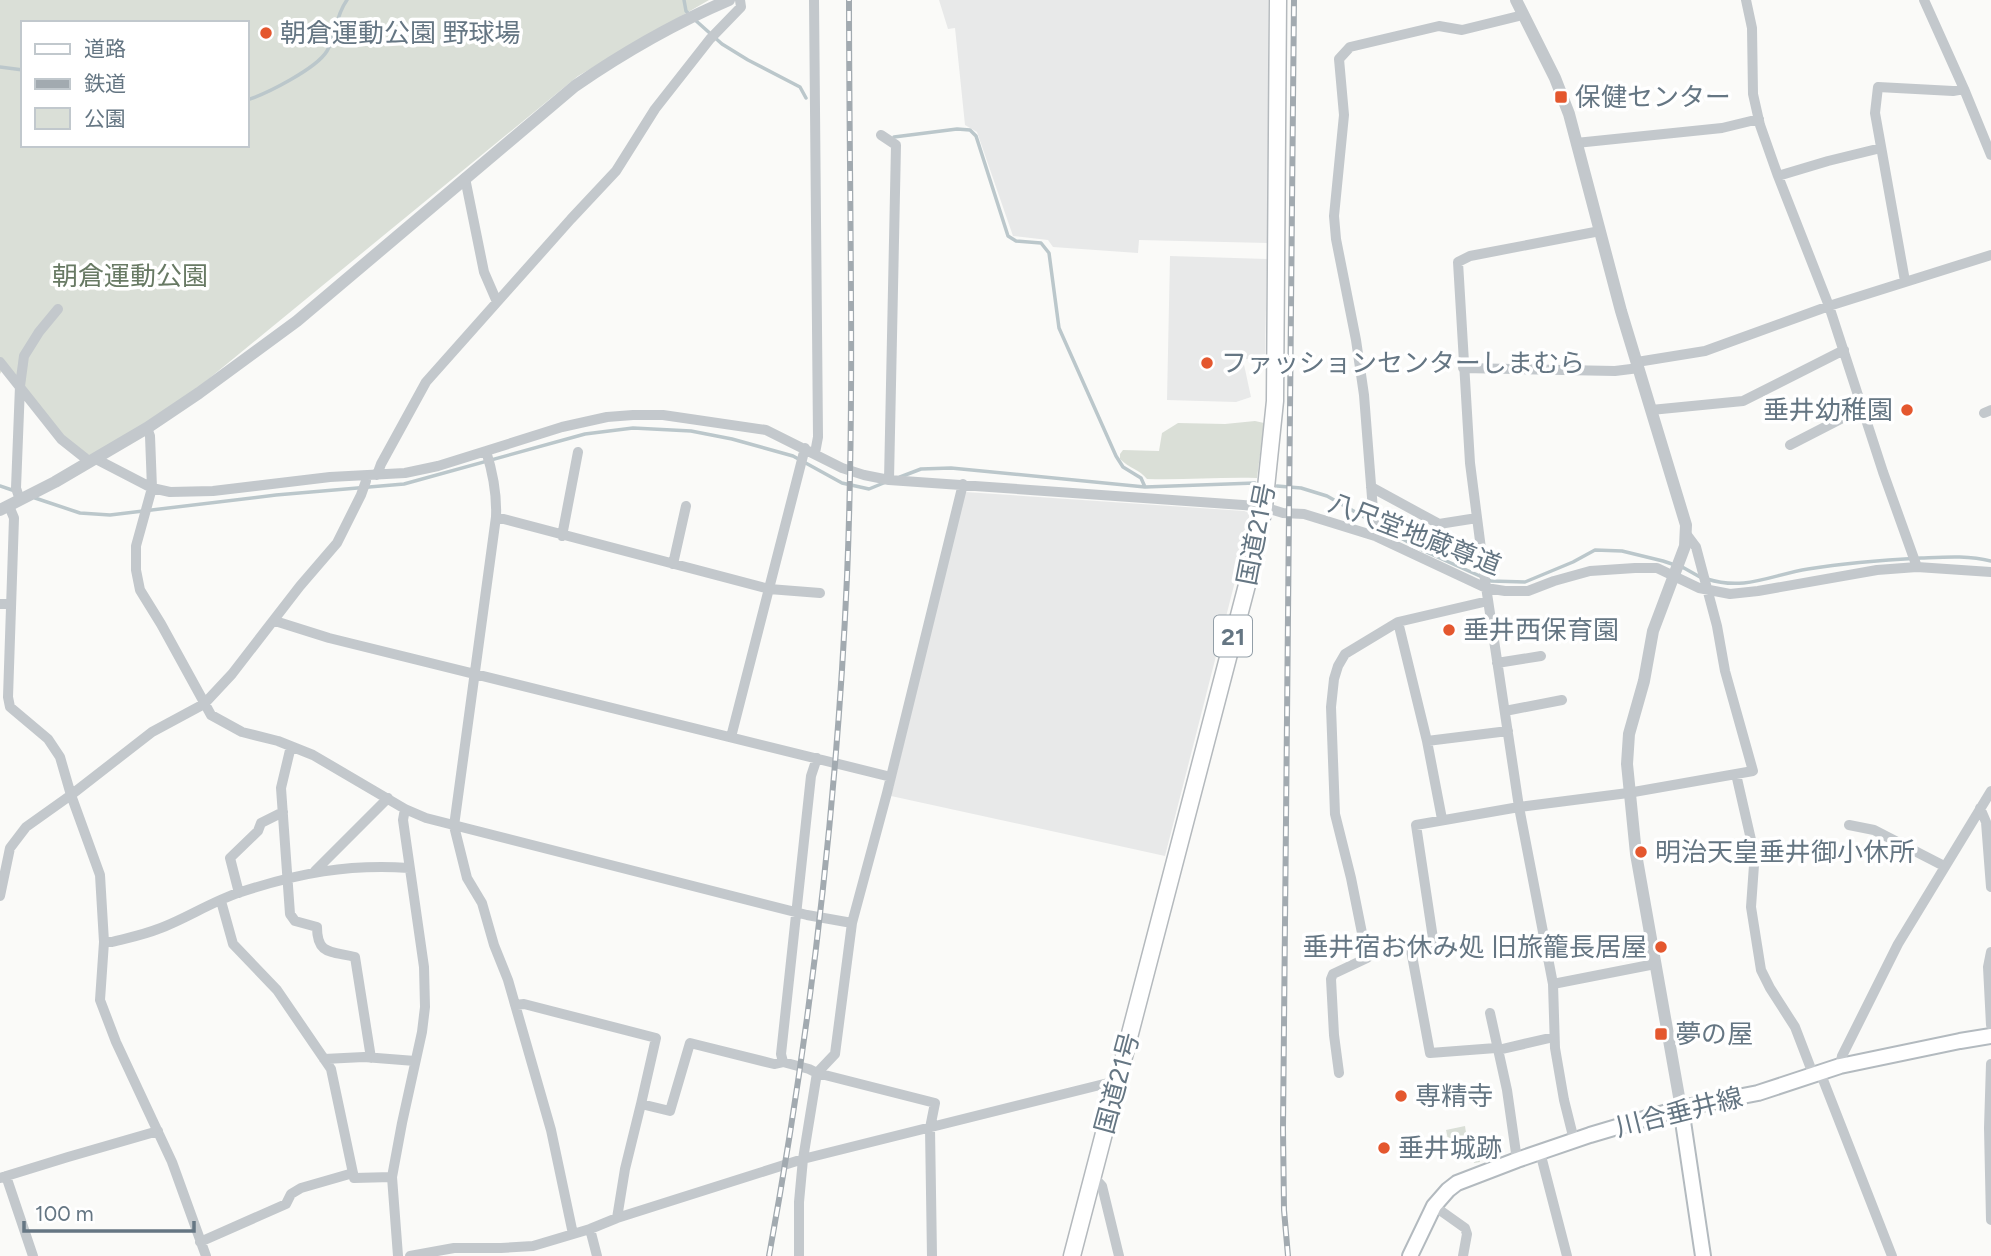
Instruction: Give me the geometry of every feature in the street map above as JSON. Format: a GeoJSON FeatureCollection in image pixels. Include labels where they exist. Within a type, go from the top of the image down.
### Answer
{"type":"FeatureCollection","features":[{"type":"Feature","properties":{"kind":"highway","name":"国道21号"},"geometry":{"type":"LineString","coordinates":[[1072,1256],[1254,558],[1264,507],[1275,401],[1278,0]]}},
{"type":"Feature","properties":{"kind":"main road","name":"川合垂井線"},"geometry":{"type":"LineString","coordinates":[[1410,1256],[1434,1206],[1448,1190],[1457,1183],[1517,1160],[1681,1108],[1758,1093],[1840,1066],[1991,1036]]}},
{"type":"Feature","properties":{"kind":"main road"},"geometry":{"type":"LineString","coordinates":[[1681,1108],[1703,1256]]}},
{"type":"Feature","properties":{"kind":"street"},"geometry":{"type":"LineString","coordinates":[[10,506],[147,428],[297,321],[575,86],[657,36],[729,0]]}},
{"type":"Feature","properties":{"kind":"street"},"geometry":{"type":"LineString","coordinates":[[377,475],[380,464],[426,382],[616,171],[655,109],[710,39],[741,7],[740,0]]}},
{"type":"Feature","properties":{"kind":"street"},"geometry":{"type":"LineString","coordinates":[[731,737],[769,589],[810,451],[818,437],[814,0]]}},
{"type":"Feature","properties":{"kind":"street"},"geometry":{"type":"LineString","coordinates":[[1516,0],[1555,78],[1569,114],[1638,365],[1684,515],[1687,535],[1653,631],[1629,734],[1627,764],[1636,854],[1681,1108]]}},
{"type":"Feature","properties":{"kind":"street"},"geometry":{"type":"LineString","coordinates":[[1746,0],[1752,28],[1753,94],[1759,119],[1778,176],[1829,306],[1917,567]]}},
{"type":"Feature","properties":{"kind":"street"},"geometry":{"type":"LineString","coordinates":[[1924,0],[1991,155]]}},
{"type":"Feature","properties":{"kind":"street"},"geometry":{"type":"LineString","coordinates":[[1375,536],[1360,368],[1334,216],[1344,115],[1339,59],[1350,47],[1439,26],[1462,30],[1523,15]]}},
{"type":"Feature","properties":{"kind":"street"},"geometry":{"type":"LineString","coordinates":[[1905,281],[1875,113],[1878,87],[1953,91],[1964,89]]}},
{"type":"Feature","properties":{"kind":"street"},"geometry":{"type":"LineString","coordinates":[[1576,143],[1722,128],[1759,119]]}},
{"type":"Feature","properties":{"kind":"street"},"geometry":{"type":"LineString","coordinates":[[881,135],[896,145],[889,480]]}},
{"type":"Feature","properties":{"kind":"street"},"geometry":{"type":"LineString","coordinates":[[1778,176],[1881,148]]}},
{"type":"Feature","properties":{"kind":"street"},"geometry":{"type":"LineString","coordinates":[[465,178],[484,272],[497,302]]}},
{"type":"Feature","properties":{"kind":"street"},"geometry":{"type":"LineString","coordinates":[[1574,1140],[1564,1100],[1554,1037],[1553,984],[1519,807],[1485,579],[1470,463],[1458,262],[1470,257],[1600,231]]}},
{"type":"Feature","properties":{"kind":"street"},"geometry":{"type":"LineString","coordinates":[[1463,368],[1615,371],[1705,351],[1829,306],[1991,255]]}},
{"type":"Feature","properties":{"kind":"street"},"geometry":{"type":"LineString","coordinates":[[58,309],[24,356],[20,386],[16,488],[10,506],[14,518],[5,604],[8,697],[5,707],[48,739],[60,757],[100,875],[104,942],[100,1000],[116,1042],[172,1162],[206,1256]]}},
{"type":"Feature","properties":{"kind":"street"},"geometry":{"type":"LineString","coordinates":[[1651,410],[1743,401],[1844,350]]}},
{"type":"Feature","properties":{"kind":"street"},"geometry":{"type":"LineString","coordinates":[[0,362],[61,439],[93,461],[152,488]]}},
{"type":"Feature","properties":{"kind":"street"},"geometry":{"type":"LineString","coordinates":[[1790,445],[1862,408]]}},
{"type":"Feature","properties":{"kind":"street","name":"八尺堂地蔵尊道"},"geometry":{"type":"LineString","coordinates":[[152,488],[170,492],[213,491],[330,477],[366,478],[405,473],[487,453],[562,427],[607,417],[663,415],[766,430],[853,472],[889,480],[1264,507],[1283,513],[1304,514],[1375,536],[1485,579],[1505,592],[1528,591],[1590,571],[1657,568],[1699,588],[1730,594],[1877,570],[1917,567],[1991,572]]}},
{"type":"Feature","properties":{"kind":"street"},"geometry":{"type":"LineString","coordinates":[[147,428],[150,436],[152,488],[136,546],[136,570],[140,590],[211,715],[242,732],[313,755],[405,809],[426,818],[796,912],[852,923]]}},
{"type":"Feature","properties":{"kind":"street"},"geometry":{"type":"LineString","coordinates":[[562,536],[578,452]]}},
{"type":"Feature","properties":{"kind":"street"},"geometry":{"type":"LineString","coordinates":[[487,453],[497,497],[496,517],[454,826],[467,878],[482,903],[516,1005],[551,1130],[573,1234]]}},
{"type":"Feature","properties":{"kind":"street"},"geometry":{"type":"LineString","coordinates":[[0,896],[10,848],[26,827],[152,732],[204,704],[232,674],[337,542],[361,495],[366,478]]}},
{"type":"Feature","properties":{"kind":"street"},"geometry":{"type":"LineString","coordinates":[[799,1256],[799,1202],[803,1159],[817,1073],[835,1054],[852,923],[963,484]]}},
{"type":"Feature","properties":{"kind":"street"},"geometry":{"type":"LineString","coordinates":[[1371,487],[1439,524],[1477,518]]}},
{"type":"Feature","properties":{"kind":"street"},"geometry":{"type":"LineString","coordinates":[[673,564],[686,506]]}},
{"type":"Feature","properties":{"kind":"street"},"geometry":{"type":"LineString","coordinates":[[496,517],[769,589],[820,593]]}},
{"type":"Feature","properties":{"kind":"street"},"geometry":{"type":"LineString","coordinates":[[1554,1037],[1499,1050],[1496,1048],[1430,1053],[1411,950],[1434,945],[1416,825],[1753,771],[1696,547],[1687,535]]}},
{"type":"Feature","properties":{"kind":"street"},"geometry":{"type":"LineString","coordinates":[[1339,1073],[1331,979],[1333,974],[1367,958],[1335,814],[1331,707],[1338,666],[1345,654],[1398,622],[1488,601]]}},
{"type":"Feature","properties":{"kind":"street"},"geometry":{"type":"LineString","coordinates":[[275,621],[329,638],[891,777]]}},
{"type":"Feature","properties":{"kind":"street"},"geometry":{"type":"LineString","coordinates":[[1398,622],[1427,741],[1442,819]]}},
{"type":"Feature","properties":{"kind":"street"},"geometry":{"type":"LineString","coordinates":[[1497,663],[1541,656]]}},
{"type":"Feature","properties":{"kind":"street"},"geometry":{"type":"LineString","coordinates":[[1505,711],[1562,701]]}},
{"type":"Feature","properties":{"kind":"street"},"geometry":{"type":"LineString","coordinates":[[1427,741],[1508,731]]}},
{"type":"Feature","properties":{"kind":"street"},"geometry":{"type":"LineString","coordinates":[[292,746],[281,788],[290,914],[295,921],[317,927],[317,942],[322,949],[355,957],[371,1058]]}},
{"type":"Feature","properties":{"kind":"street"},"geometry":{"type":"LineString","coordinates":[[783,1062],[781,1054],[811,776],[817,758]]}},
{"type":"Feature","properties":{"kind":"street"},"geometry":{"type":"LineString","coordinates":[[1736,774],[1752,844],[1754,866],[1751,906],[1761,970],[1795,1027],[1817,1073],[1892,1256]]}},
{"type":"Feature","properties":{"kind":"street"},"geometry":{"type":"LineString","coordinates":[[1840,1066],[1842,1056],[1898,944],[1991,791]]}},
{"type":"Feature","properties":{"kind":"street"},"geometry":{"type":"LineString","coordinates":[[315,872],[387,798]]}},
{"type":"Feature","properties":{"kind":"street"},"geometry":{"type":"LineString","coordinates":[[1980,808],[1986,822],[1991,887]]}},
{"type":"Feature","properties":{"kind":"street"},"geometry":{"type":"LineString","coordinates":[[398,1256],[392,1177],[425,1007],[424,967],[403,820],[405,809]]}},
{"type":"Feature","properties":{"kind":"street"},"geometry":{"type":"LineString","coordinates":[[239,893],[230,858],[258,831],[261,823],[283,813]]}},
{"type":"Feature","properties":{"kind":"street"},"geometry":{"type":"LineString","coordinates":[[1849,825],[1874,830],[1944,866]]}},
{"type":"Feature","properties":{"kind":"street"},"geometry":{"type":"LineString","coordinates":[[104,942],[159,929],[239,893],[289,878],[351,868],[409,868]]}},
{"type":"Feature","properties":{"kind":"street"},"geometry":{"type":"LineString","coordinates":[[221,901],[233,944],[277,990],[331,1069],[354,1178],[392,1177]]}},
{"type":"Feature","properties":{"kind":"street"},"geometry":{"type":"LineString","coordinates":[[1991,952],[1988,967],[1991,1025]]}},
{"type":"Feature","properties":{"kind":"street"},"geometry":{"type":"LineString","coordinates":[[1553,984],[1655,964]]}},
{"type":"Feature","properties":{"kind":"street"},"geometry":{"type":"LineString","coordinates":[[516,1005],[524,1004],[656,1038],[625,1169],[617,1218]]}},
{"type":"Feature","properties":{"kind":"street"},"geometry":{"type":"LineString","coordinates":[[1490,1013],[1507,1090],[1517,1160]]}},
{"type":"Feature","properties":{"kind":"street"},"geometry":{"type":"LineString","coordinates":[[641,1104],[670,1111],[690,1043],[774,1064],[783,1062],[935,1103],[930,1128],[932,1256]]}},
{"type":"Feature","properties":{"kind":"street"},"geometry":{"type":"LineString","coordinates":[[324,1059],[371,1058],[415,1062]]}},
{"type":"Feature","properties":{"kind":"street"},"geometry":{"type":"LineString","coordinates":[[1991,1065],[1991,1220]]}},
{"type":"Feature","properties":{"kind":"street"},"geometry":{"type":"LineString","coordinates":[[410,1256],[430,1251],[455,1252],[533,1246],[803,1159],[1108,1083],[1117,1083]]}},
{"type":"Feature","properties":{"kind":"street"},"geometry":{"type":"LineString","coordinates":[[33,1256],[3,1177],[158,1131]]}},
{"type":"Feature","properties":{"kind":"street"},"geometry":{"type":"LineString","coordinates":[[1540,1152],[1567,1256]]}},
{"type":"Feature","properties":{"kind":"street"},"geometry":{"type":"LineString","coordinates":[[200,1242],[286,1205],[291,1194],[301,1188],[353,1173]]}},
{"type":"Feature","properties":{"kind":"street"},"geometry":{"type":"LineString","coordinates":[[1093,1176],[1102,1186],[1119,1256]]}},
{"type":"Feature","properties":{"kind":"street"},"geometry":{"type":"LineString","coordinates":[[1434,1206],[1465,1228],[1467,1234],[1463,1256]]}},
{"type":"Feature","properties":{"kind":"street"},"geometry":{"type":"LineString","coordinates":[[590,1229],[597,1256]]}},
{"type":"Feature","properties":{"kind":"shaded area"},"geometry":{"type":"Polygon","coordinates":[[[939,0],[1268,0],[1268,243],[1139,240],[1138,253],[1053,247],[1048,240],[1013,236],[977,132],[965,125],[955,28],[948,29],[939,0]]]}},
{"type":"Feature","properties":{"kind":"shaded area"},"geometry":{"type":"Polygon","coordinates":[[[1170,256],[1267,259],[1265,354],[1243,360],[1251,397],[1236,402],[1167,400],[1170,256]]]}},
{"type":"Feature","properties":{"kind":"shaded area"},"geometry":{"type":"Polygon","coordinates":[[[965,492],[1250,513],[1165,856],[891,796],[965,492]]]}},
{"type":"Feature","properties":{"kind":"green space","name":"朝倉運動公園"},"geometry":{"type":"Polygon","coordinates":[[[0,0],[709,0],[578,76],[200,386],[95,457],[74,450],[5,364],[0,374],[0,0]]]}},
{"type":"Feature","properties":{"kind":"green space"},"geometry":{"type":"Polygon","coordinates":[[[1255,421],[1264,423],[1257,478],[1147,479],[1120,459],[1123,450],[1159,451],[1162,433],[1178,423],[1225,424],[1255,421]]]}},
{"type":"Feature","properties":{"kind":"green space"},"geometry":{"type":"Polygon","coordinates":[[[1465,1126],[1467,1139],[1474,1137],[1480,1162],[1474,1163],[1471,1149],[1451,1153],[1446,1130],[1465,1126]]]}},
{"type":"Feature","properties":{"kind":"waterway"},"geometry":{"type":"LineString","coordinates":[[248,100],[290,80],[321,58],[330,45],[347,0]]}},
{"type":"Feature","properties":{"kind":"waterway"},"geometry":{"type":"LineString","coordinates":[[684,0],[689,14]]}},
{"type":"Feature","properties":{"kind":"waterway"},"geometry":{"type":"LineString","coordinates":[[694,19],[722,44],[800,87],[806,98]]}},
{"type":"Feature","properties":{"kind":"waterway"},"geometry":{"type":"LineString","coordinates":[[0,67],[21,70]]}},
{"type":"Feature","properties":{"kind":"waterway"},"geometry":{"type":"LineString","coordinates":[[894,137],[957,129],[970,130],[976,136],[1008,236],[1016,241],[1041,243],[1049,253],[1059,328],[1116,456],[1123,467],[1141,478],[1145,487]]}},
{"type":"Feature","properties":{"kind":"waterway"},"geometry":{"type":"LineString","coordinates":[[35,498],[80,513],[110,515],[276,495],[404,484],[585,434],[633,428],[691,431],[732,439],[793,456],[842,483],[869,489],[886,482]]}},
{"type":"Feature","properties":{"kind":"waterway"},"geometry":{"type":"LineString","coordinates":[[900,477],[921,469],[951,468],[1145,487],[1255,483]]}},
{"type":"Feature","properties":{"kind":"waterway"},"geometry":{"type":"LineString","coordinates":[[0,486],[15,491]]}},
{"type":"Feature","properties":{"kind":"waterway"},"geometry":{"type":"LineString","coordinates":[[1277,486],[1301,488],[1327,496],[1424,551],[1491,581],[1525,582],[1595,550],[1622,551],[1663,561],[1700,577]]}},
{"type":"Feature","properties":{"kind":"waterway"},"geometry":{"type":"LineString","coordinates":[[1707,579],[1746,583],[1822,567],[1907,559],[1956,557],[1991,561]]}},
{"type":"Feature","properties":{"kind":"railway"},"geometry":{"type":"LineString","coordinates":[[769,1256],[797,1087],[820,918],[842,662],[851,433],[849,0]]}},
{"type":"Feature","properties":{"kind":"railway"},"geometry":{"type":"LineString","coordinates":[[1288,1256],[1284,1210],[1283,1129],[1294,0]]}},
{"type":"Feature","properties":{"kind":"place","name":"朝倉運動公園 野球場"},"geometry":{"type":"Point","coordinates":[266,33]}},
{"type":"Feature","properties":{"kind":"place","name":"保健センター"},"geometry":{"type":"Point","coordinates":[1561,97]}},
{"type":"Feature","properties":{"kind":"place","name":"ファッションセンターしまむら"},"geometry":{"type":"Point","coordinates":[1207,363]}},
{"type":"Feature","properties":{"kind":"place","name":"垂井幼稚園"},"geometry":{"type":"Point","coordinates":[1907,410]}},
{"type":"Feature","properties":{"kind":"place","name":"垂井西保育園"},"geometry":{"type":"Point","coordinates":[1449,630]}},
{"type":"Feature","properties":{"kind":"place","name":"明治天皇垂井御小休所"},"geometry":{"type":"Point","coordinates":[1641,852]}},
{"type":"Feature","properties":{"kind":"place","name":"垂井宿お休み処 旧旅籠長居屋"},"geometry":{"type":"Point","coordinates":[1661,947]}},
{"type":"Feature","properties":{"kind":"place","name":"夢の屋"},"geometry":{"type":"Point","coordinates":[1661,1034]}},
{"type":"Feature","properties":{"kind":"place","name":"専精寺"},"geometry":{"type":"Point","coordinates":[1401,1096]}},
{"type":"Feature","properties":{"kind":"place","name":"垂井城跡"},"geometry":{"type":"Point","coordinates":[1384,1148]}}]}
